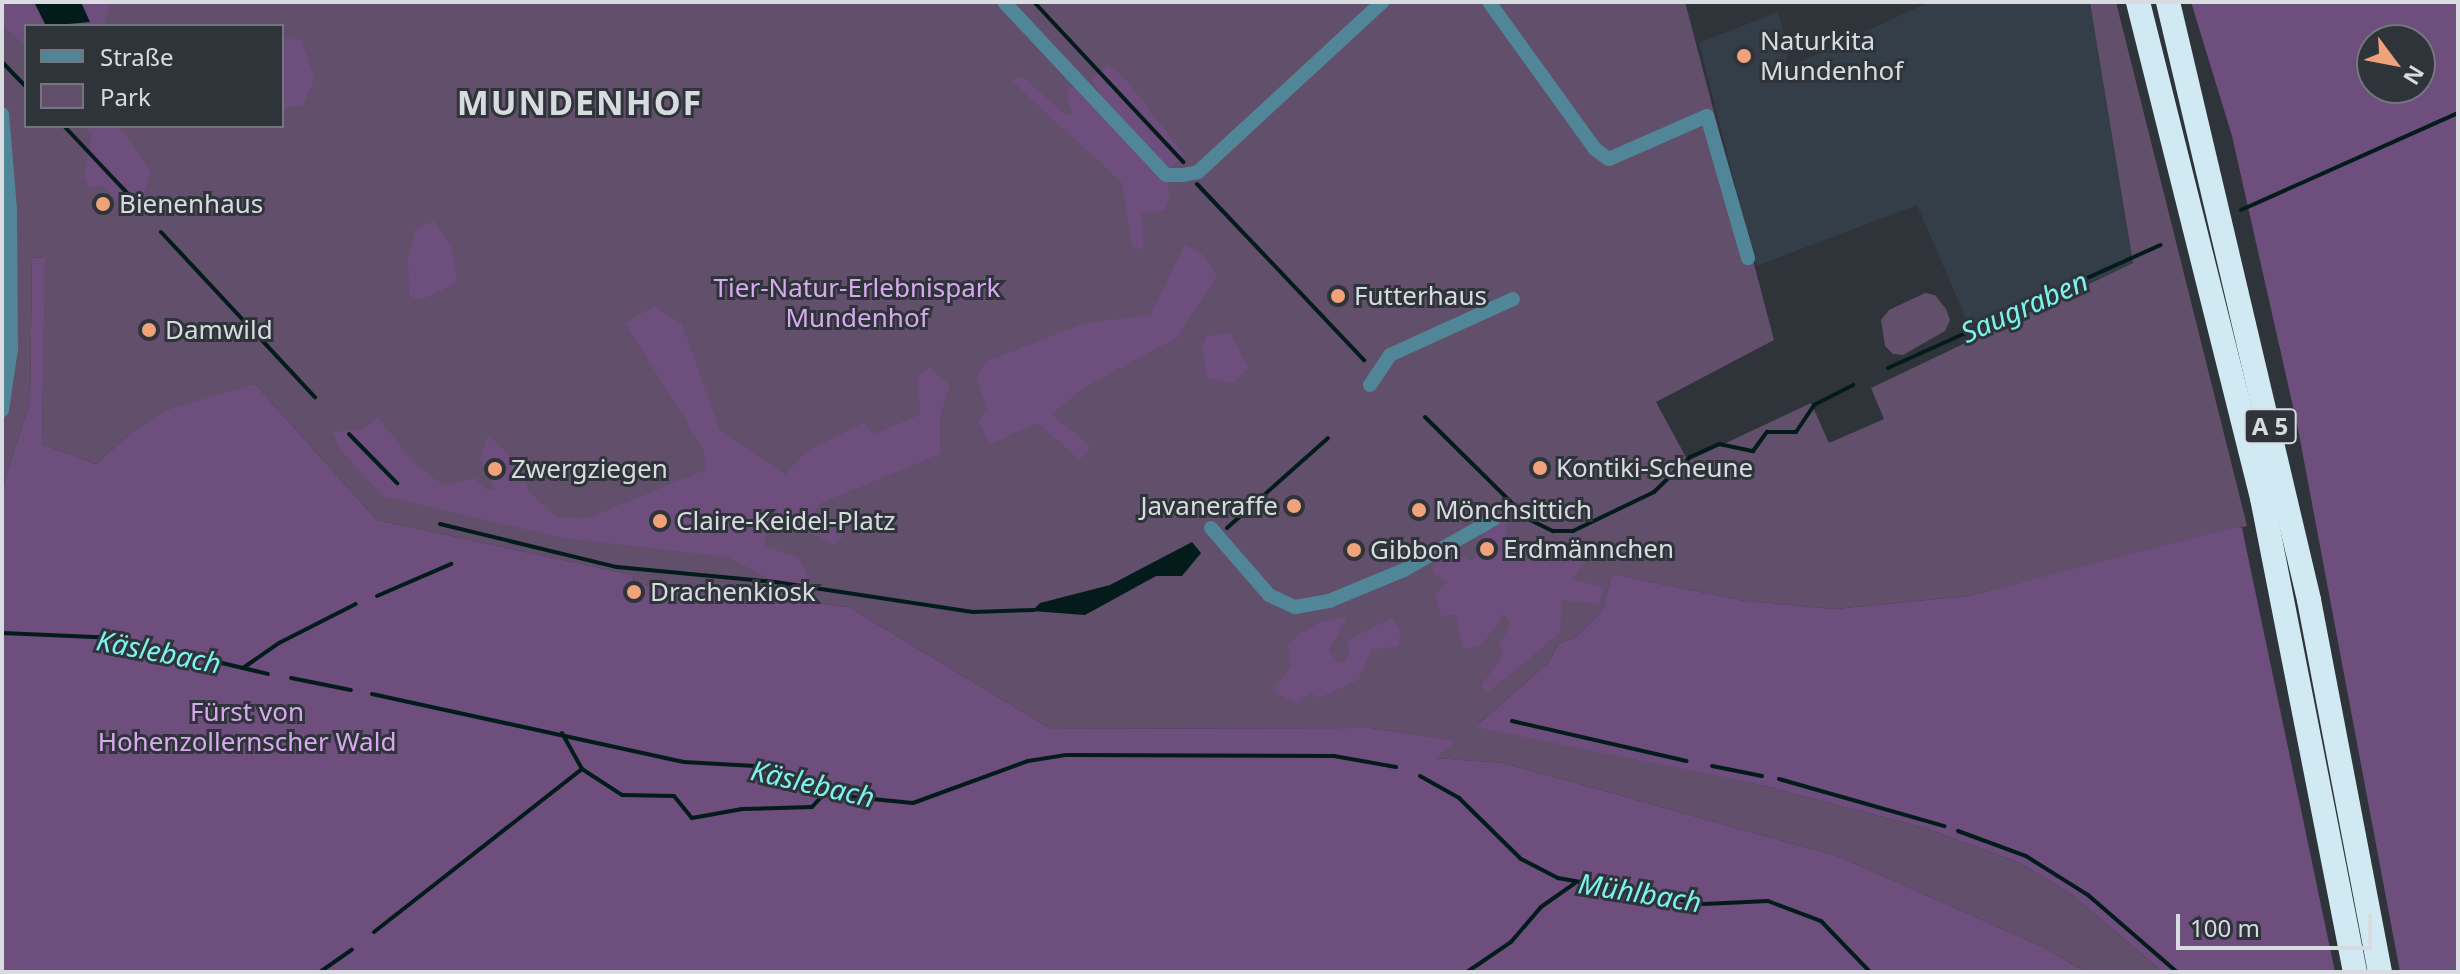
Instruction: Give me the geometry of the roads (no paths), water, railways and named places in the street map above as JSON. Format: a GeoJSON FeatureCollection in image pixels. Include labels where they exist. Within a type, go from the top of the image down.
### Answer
{"type":"FeatureCollection","features":[{"type":"Feature","properties":{"kind":"highway","name":"A 5"},"geometry":{"type":"LineString","coordinates":[[2138,2],[2262,498],[2355,972]]}},
{"type":"Feature","properties":{"kind":"highway","name":"A 5"},"geometry":{"type":"LineString","coordinates":[[2168,2],[2306,584],[2380,972]]}},
{"type":"Feature","properties":{"kind":"street"},"geometry":{"type":"LineString","coordinates":[[1004,2],[1166,175],[1198,172],[1382,2]]}},
{"type":"Feature","properties":{"kind":"street"},"geometry":{"type":"LineString","coordinates":[[1489,2],[1595,149],[1609,159],[1707,116],[1748,258]]}},
{"type":"Feature","properties":{"kind":"street"},"geometry":{"type":"LineString","coordinates":[[2,114],[9,179],[11,349],[2,410]]}},
{"type":"Feature","properties":{"kind":"street"},"geometry":{"type":"LineString","coordinates":[[1370,385],[1390,355],[1513,299]]}},
{"type":"Feature","properties":{"kind":"street"},"geometry":{"type":"LineString","coordinates":[[1211,528],[1269,595],[1295,607],[1329,601],[1404,570],[1494,519]]}},
{"type":"Feature","properties":{"kind":"waterway"},"geometry":{"type":"LineString","coordinates":[[1034,2],[1183,162]]}},
{"type":"Feature","properties":{"kind":"waterway"},"geometry":{"type":"LineString","coordinates":[[2,62],[24,85]]}},
{"type":"Feature","properties":{"kind":"waterway","name":"Saugraben"},"geometry":{"type":"LineString","coordinates":[[2241,210],[2458,113]]}},
{"type":"Feature","properties":{"kind":"waterway"},"geometry":{"type":"LineString","coordinates":[[66,128],[129,195]]}},
{"type":"Feature","properties":{"kind":"waterway"},"geometry":{"type":"LineString","coordinates":[[1197,184],[1364,360]]}},
{"type":"Feature","properties":{"kind":"waterway"},"geometry":{"type":"LineString","coordinates":[[161,232],[315,397]]}},
{"type":"Feature","properties":{"kind":"waterway","name":"Saugraben"},"geometry":{"type":"LineString","coordinates":[[1888,368],[2160,245]]}},
{"type":"Feature","properties":{"kind":"waterway"},"geometry":{"type":"LineString","coordinates":[[1425,417],[1528,519],[1553,531],[1573,531],[1654,492],[1690,457],[1719,444],[1753,451],[1767,432],[1796,432],[1814,405],[1853,385]]}},
{"type":"Feature","properties":{"kind":"waterway"},"geometry":{"type":"LineString","coordinates":[[349,434],[397,483]]}},
{"type":"Feature","properties":{"kind":"waterway"},"geometry":{"type":"LineString","coordinates":[[1227,528],[1328,438]]}},
{"type":"Feature","properties":{"kind":"waterway"},"geometry":{"type":"LineString","coordinates":[[440,524],[617,567],[775,582],[973,612],[1034,610]]}},
{"type":"Feature","properties":{"kind":"waterway"},"geometry":{"type":"LineString","coordinates":[[377,596],[451,564]]}},
{"type":"Feature","properties":{"kind":"waterway"},"geometry":{"type":"LineString","coordinates":[[243,668],[279,643],[356,604]]}},
{"type":"Feature","properties":{"kind":"waterway","name":"Käslebach"},"geometry":{"type":"LineString","coordinates":[[2,633],[117,638],[268,674]]}},
{"type":"Feature","properties":{"kind":"waterway","name":"Käslebach"},"geometry":{"type":"LineString","coordinates":[[291,678],[351,690]]}},
{"type":"Feature","properties":{"kind":"waterway","name":"Käslebach"},"geometry":{"type":"LineString","coordinates":[[372,694],[684,762],[755,766],[852,797],[913,803],[1028,761],[1067,755],[1334,756],[1396,767]]}},
{"type":"Feature","properties":{"kind":"waterway"},"geometry":{"type":"LineString","coordinates":[[1512,721],[1686,761]]}},
{"type":"Feature","properties":{"kind":"waterway","name":"Mühlbach"},"geometry":{"type":"LineString","coordinates":[[562,733],[582,769],[622,795],[674,796],[692,818],[742,809],[812,807],[828,790]]}},
{"type":"Feature","properties":{"kind":"waterway"},"geometry":{"type":"LineString","coordinates":[[1712,766],[1762,776]]}},
{"type":"Feature","properties":{"kind":"waterway"},"geometry":{"type":"LineString","coordinates":[[374,932],[582,769]]}},
{"type":"Feature","properties":{"kind":"waterway","name":"Mühlbach"},"geometry":{"type":"LineString","coordinates":[[1420,776],[1459,798],[1521,859],[1558,878],[1704,904],[1768,901],[1821,921],[1870,972]]}},
{"type":"Feature","properties":{"kind":"waterway"},"geometry":{"type":"LineString","coordinates":[[1779,779],[1944,826]]}},
{"type":"Feature","properties":{"kind":"waterway"},"geometry":{"type":"LineString","coordinates":[[1958,831],[2026,856],[2088,895],[2177,972]]}},
{"type":"Feature","properties":{"kind":"waterway"},"geometry":{"type":"LineString","coordinates":[[1467,972],[1511,942],[1541,907],[1575,883]]}},
{"type":"Feature","properties":{"kind":"waterway"},"geometry":{"type":"LineString","coordinates":[[320,972],[352,950]]}},
{"type":"Feature","properties":{"kind":"place","name":"Naturkita Mundenhof"},"geometry":{"type":"Point","coordinates":[1744,56]}},
{"type":"Feature","properties":{"kind":"place","name":"Bienenhaus"},"geometry":{"type":"Point","coordinates":[103,204]}},
{"type":"Feature","properties":{"kind":"place","name":"Futterhaus"},"geometry":{"type":"Point","coordinates":[1338,296]}},
{"type":"Feature","properties":{"kind":"place","name":"Damwild"},"geometry":{"type":"Point","coordinates":[149,330]}},
{"type":"Feature","properties":{"kind":"place","name":"Kontiki-Scheune"},"geometry":{"type":"Point","coordinates":[1540,468]}},
{"type":"Feature","properties":{"kind":"place","name":"Zwergziegen"},"geometry":{"type":"Point","coordinates":[495,469]}},
{"type":"Feature","properties":{"kind":"place","name":"Javaneraffe"},"geometry":{"type":"Point","coordinates":[1294,506]}},
{"type":"Feature","properties":{"kind":"place","name":"Mönchsittich"},"geometry":{"type":"Point","coordinates":[1419,510]}},
{"type":"Feature","properties":{"kind":"place","name":"Claire-Keidel-Platz"},"geometry":{"type":"Point","coordinates":[660,521]}},
{"type":"Feature","properties":{"kind":"place","name":"Erdmännchen"},"geometry":{"type":"Point","coordinates":[1487,549]}},
{"type":"Feature","properties":{"kind":"place","name":"Gibbon"},"geometry":{"type":"Point","coordinates":[1354,550]}},
{"type":"Feature","properties":{"kind":"place","name":"Drachenkiosk"},"geometry":{"type":"Point","coordinates":[634,592]}},
{"type":"Feature","properties":{"kind":"district","name":"MUNDENHOF"},"geometry":{"type":"Point","coordinates":[580,103]}},
{"type":"Feature","properties":{"kind":"park label","name":"Tier-Natur-Erlebnispark Mundenhof"},"geometry":{"type":"Point","coordinates":[857,303]}},
{"type":"Feature","properties":{"kind":"park label","name":"Fürst von Hohenzollernscher Wald"},"geometry":{"type":"Point","coordinates":[247,727]}}]}
